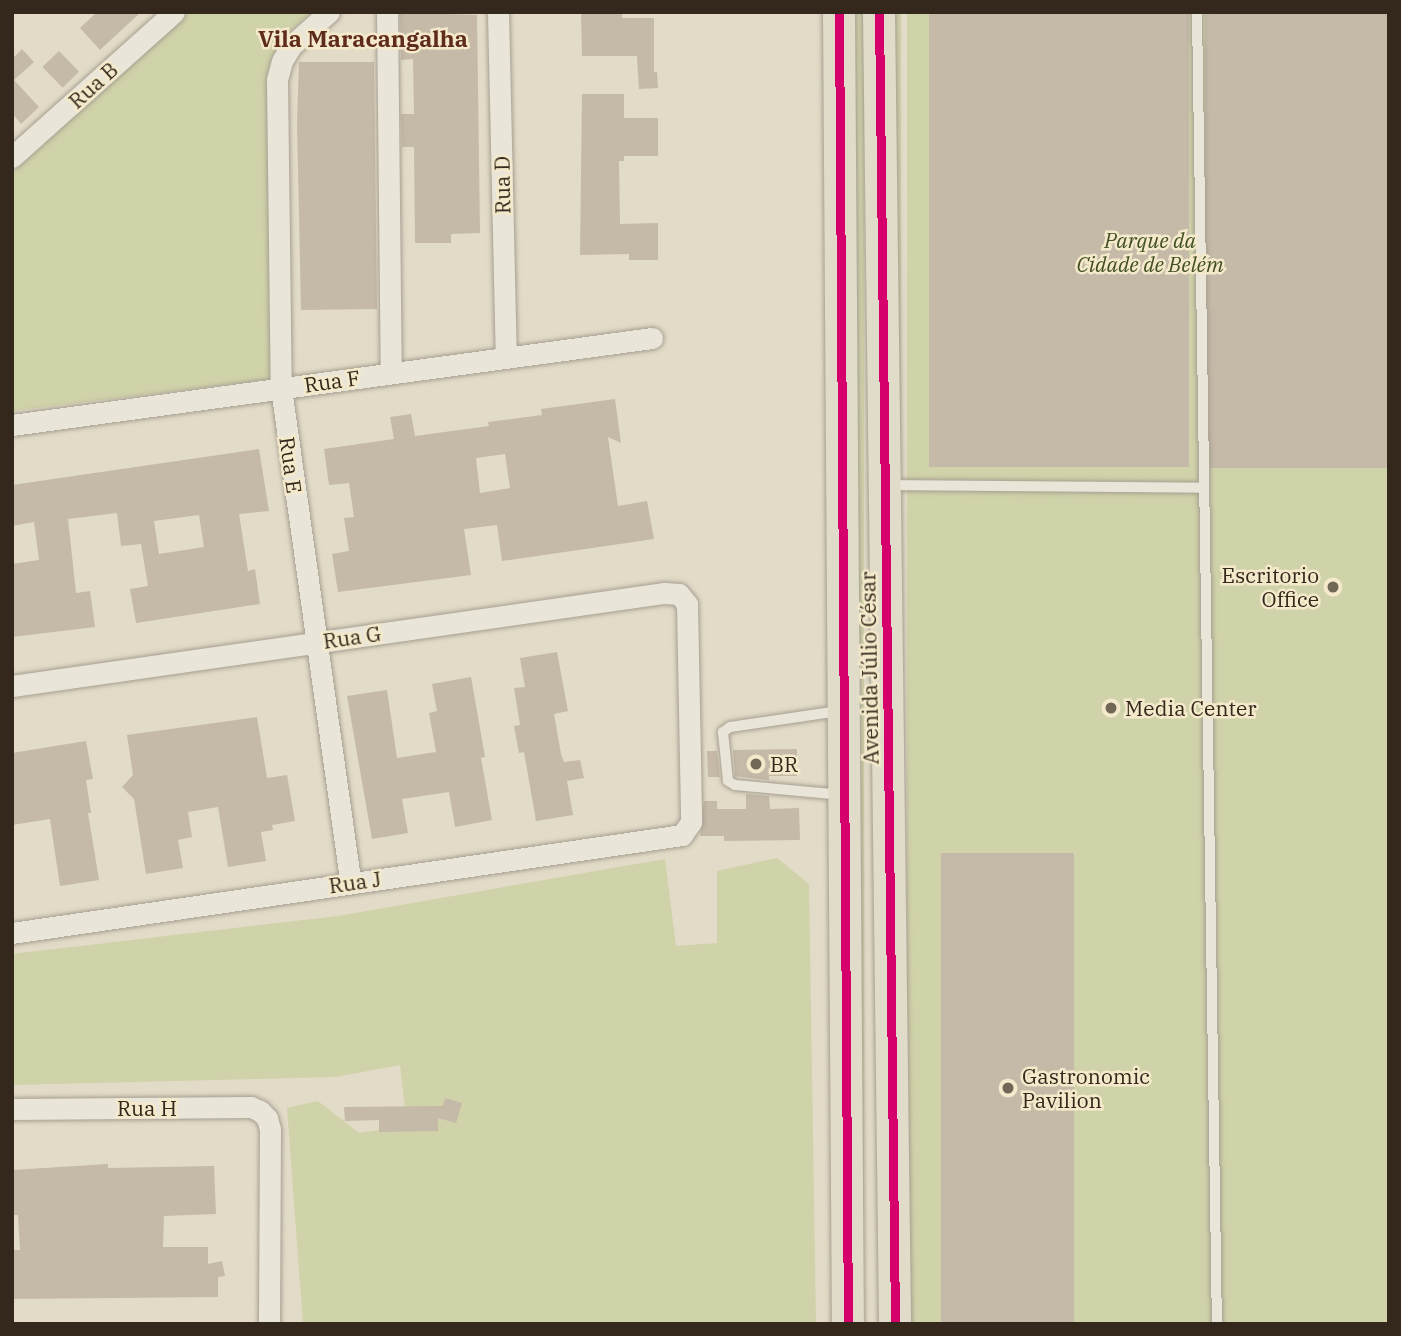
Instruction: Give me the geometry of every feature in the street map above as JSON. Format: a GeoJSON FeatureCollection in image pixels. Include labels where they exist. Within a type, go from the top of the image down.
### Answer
{"type":"FeatureCollection","features":[{"type":"Feature","properties":{"kind":"main road","name":"Avenida Júlio César"},"geometry":{"type":"LineString","coordinates":[[879,12],[895,1324]]}},
{"type":"Feature","properties":{"kind":"main road","name":"Avenida Júlio César"},"geometry":{"type":"LineString","coordinates":[[838,14],[848,1324]]}},
{"type":"Feature","properties":{"kind":"street","name":"Rua B"},"geometry":{"type":"LineString","coordinates":[[12,157],[174,12]]}},
{"type":"Feature","properties":{"kind":"street","name":"Rua E"},"geometry":{"type":"LineString","coordinates":[[330,12],[291,46],[282,61],[277,80],[281,388],[351,883]]}},
{"type":"Feature","properties":{"kind":"street"},"geometry":{"type":"LineString","coordinates":[[387,12],[391,372]]}},
{"type":"Feature","properties":{"kind":"street","name":"Rua D"},"geometry":{"type":"LineString","coordinates":[[498,12],[506,357]]}},
{"type":"Feature","properties":{"kind":"street","name":"Rua F"},"geometry":{"type":"LineString","coordinates":[[12,425],[652,338]]}},
{"type":"Feature","properties":{"kind":"street","name":"Rua G"},"geometry":{"type":"LineString","coordinates":[[12,686],[673,592],[685,598],[687,604],[691,822]]}},
{"type":"Feature","properties":{"kind":"street","name":"Rua J"},"geometry":{"type":"LineString","coordinates":[[12,933],[682,835],[691,822]]}},
{"type":"Feature","properties":{"kind":"street","name":"Rua H"},"geometry":{"type":"LineString","coordinates":[[12,1110],[251,1107],[267,1118],[270,1129],[270,1324]]}},
{"type":"Feature","properties":{"kind":"lane"},"geometry":{"type":"LineString","coordinates":[[1197,12],[1217,1324]]}},
{"type":"Feature","properties":{"kind":"lane"},"geometry":{"type":"LineString","coordinates":[[885,485],[1204,488]]}},
{"type":"Feature","properties":{"kind":"lane"},"geometry":{"type":"LineString","coordinates":[[842,710],[730,727],[723,732],[728,781],[735,785],[843,795]]}},
{"type":"Feature","properties":{"kind":"green space"},"geometry":{"type":"Polygon","coordinates":[[[189,12],[311,12],[279,41],[269,66],[272,379],[12,411],[12,173],[189,12]]]}},
{"type":"Feature","properties":{"kind":"green space"},"geometry":{"type":"Polygon","coordinates":[[[854,12],[864,12],[864,1324],[854,1324],[854,12]]]}},
{"type":"Feature","properties":{"kind":"green space"},"geometry":{"type":"Polygon","coordinates":[[[893,12],[901,12],[901,1324],[893,1324],[893,12]]]}},
{"type":"Feature","properties":{"kind":"green space","name":"Parque da Cidade de Belém"},"geometry":{"type":"Polygon","coordinates":[[[907,12],[1389,12],[1389,1324],[907,1324],[907,12]]]}},
{"type":"Feature","properties":{"kind":"green space"},"geometry":{"type":"Polygon","coordinates":[[[777,858],[809,884],[816,1324],[303,1324],[287,1108],[318,1101],[359,1133],[407,1126],[400,1065],[336,1077],[12,1085],[12,954],[338,916],[665,859],[676,946],[717,943],[717,871],[777,858]]]}},
{"type":"Feature","properties":{"kind":"building"},"geometry":{"type":"Polygon","coordinates":[[[97,12],[141,12],[100,50],[80,28],[97,12]]]}},
{"type":"Feature","properties":{"kind":"building"},"geometry":{"type":"Polygon","coordinates":[[[400,12],[477,15],[480,233],[451,234],[451,243],[415,243],[414,147],[402,147],[401,114],[414,114],[413,59],[401,60],[400,12]]]}},
{"type":"Feature","properties":{"kind":"building"},"geometry":{"type":"Polygon","coordinates":[[[581,12],[622,12],[622,18],[654,18],[654,72],[657,72],[658,88],[639,89],[637,56],[582,56],[581,12]]]}},
{"type":"Feature","properties":{"kind":"building"},"geometry":{"type":"Polygon","coordinates":[[[929,12],[1189,12],[1189,467],[929,467],[929,12]]]}},
{"type":"Feature","properties":{"kind":"building"},"geometry":{"type":"Polygon","coordinates":[[[1205,12],[1389,12],[1389,468],[1205,468],[1205,12]]]}},
{"type":"Feature","properties":{"kind":"building"},"geometry":{"type":"Polygon","coordinates":[[[22,49],[34,62],[14,80],[39,107],[21,124],[12,113],[12,59],[22,49]]]}},
{"type":"Feature","properties":{"kind":"building"},"geometry":{"type":"Polygon","coordinates":[[[59,51],[79,72],[63,88],[42,67],[59,51]]]}},
{"type":"Feature","properties":{"kind":"building"},"geometry":{"type":"Polygon","coordinates":[[[299,62],[374,62],[377,309],[301,310],[297,123],[299,62]]]}},
{"type":"Feature","properties":{"kind":"building"},"geometry":{"type":"Polygon","coordinates":[[[582,94],[624,94],[624,118],[658,118],[658,156],[624,156],[624,161],[619,161],[620,224],[658,223],[658,260],[629,260],[629,254],[580,255],[582,94]]]}},
{"type":"Feature","properties":{"kind":"building"},"geometry":{"type":"Polygon","coordinates":[[[615,399],[621,443],[608,437],[618,506],[647,501],[654,539],[502,561],[497,525],[464,529],[471,575],[338,592],[332,554],[349,551],[344,518],[354,517],[349,483],[329,485],[324,449],[394,439],[390,417],[411,414],[415,436],[489,426],[488,422],[542,415],[541,409],[615,399]],[[505,454],[476,458],[480,493],[510,488],[505,454]]]}},
{"type":"Feature","properties":{"kind":"building"},"geometry":{"type":"Polygon","coordinates":[[[259,449],[269,511],[239,514],[248,571],[255,569],[260,604],[136,623],[130,589],[148,586],[141,544],[121,546],[117,513],[68,519],[76,593],[90,591],[95,627],[12,637],[12,564],[39,560],[34,522],[12,526],[12,485],[259,449]],[[199,515],[154,521],[159,554],[204,547],[199,515]]]}},
{"type":"Feature","properties":{"kind":"building"},"geometry":{"type":"Polygon","coordinates":[[[557,652],[568,711],[554,714],[561,754],[564,762],[580,760],[584,778],[567,781],[573,815],[536,821],[524,752],[519,753],[514,726],[520,725],[514,688],[525,687],[520,658],[557,652]]]}},
{"type":"Feature","properties":{"kind":"building"},"geometry":{"type":"Polygon","coordinates":[[[471,677],[485,757],[481,758],[492,820],[455,827],[449,792],[402,799],[408,833],[372,839],[347,696],[387,690],[397,758],[436,752],[429,713],[437,711],[432,684],[471,677]]]}},
{"type":"Feature","properties":{"kind":"building"},"geometry":{"type":"Polygon","coordinates":[[[257,717],[267,778],[287,775],[295,821],[272,825],[273,830],[261,832],[266,861],[228,867],[218,807],[188,812],[192,837],[178,840],[183,868],[146,874],[134,799],[122,787],[133,775],[127,735],[257,717]]]}},
{"type":"Feature","properties":{"kind":"building"},"geometry":{"type":"Polygon","coordinates":[[[86,741],[93,779],[86,780],[91,813],[88,813],[99,880],[60,886],[50,819],[12,825],[12,753],[86,741]]]}},
{"type":"Feature","properties":{"kind":"building"},"geometry":{"type":"Polygon","coordinates":[[[797,749],[797,776],[769,776],[769,780],[735,776],[733,750],[797,749]]]}},
{"type":"Feature","properties":{"kind":"building"},"geometry":{"type":"Polygon","coordinates":[[[707,751],[717,751],[720,777],[708,777],[707,751]]]}},
{"type":"Feature","properties":{"kind":"building"},"geometry":{"type":"Polygon","coordinates":[[[746,794],[769,796],[770,809],[799,808],[800,840],[724,841],[724,836],[700,836],[704,801],[717,801],[717,809],[746,809],[746,794]]]}},
{"type":"Feature","properties":{"kind":"building","name":"Gastronomic Pavilion"},"geometry":{"type":"Polygon","coordinates":[[[941,853],[1074,853],[1074,1324],[941,1324],[941,853]]]}},
{"type":"Feature","properties":{"kind":"building"},"geometry":{"type":"Polygon","coordinates":[[[445,1098],[462,1103],[456,1123],[438,1118],[438,1131],[379,1132],[379,1120],[345,1121],[344,1107],[443,1106],[445,1098]]]}},
{"type":"Feature","properties":{"kind":"building"},"geometry":{"type":"Polygon","coordinates":[[[108,1164],[108,1168],[214,1166],[216,1214],[164,1216],[163,1247],[208,1247],[208,1264],[222,1261],[225,1276],[218,1277],[218,1297],[12,1299],[12,1250],[20,1250],[18,1215],[12,1215],[12,1170],[108,1164]]]}},
{"type":"Feature","properties":{"kind":"cycle path"},"geometry":{"type":"LineString","coordinates":[[839,12],[848,1324]]}},
{"type":"Feature","properties":{"kind":"cycle path"},"geometry":{"type":"LineString","coordinates":[[879,12],[895,1324]]}},
{"type":"Feature","properties":{"kind":"place","name":"Escritorio Office"},"geometry":{"type":"Point","coordinates":[1333,587]}},
{"type":"Feature","properties":{"kind":"place","name":"Media Center"},"geometry":{"type":"Point","coordinates":[1111,708]}},
{"type":"Feature","properties":{"kind":"place","name":"BR"},"geometry":{"type":"Point","coordinates":[756,764]}},
{"type":"Feature","properties":{"kind":"place","name":"Gastronomic Pavilion"},"geometry":{"type":"Point","coordinates":[1008,1088]}},
{"type":"Feature","properties":{"kind":"district","name":"Vila Maracangalha"},"geometry":{"type":"Point","coordinates":[363,38]}}]}
